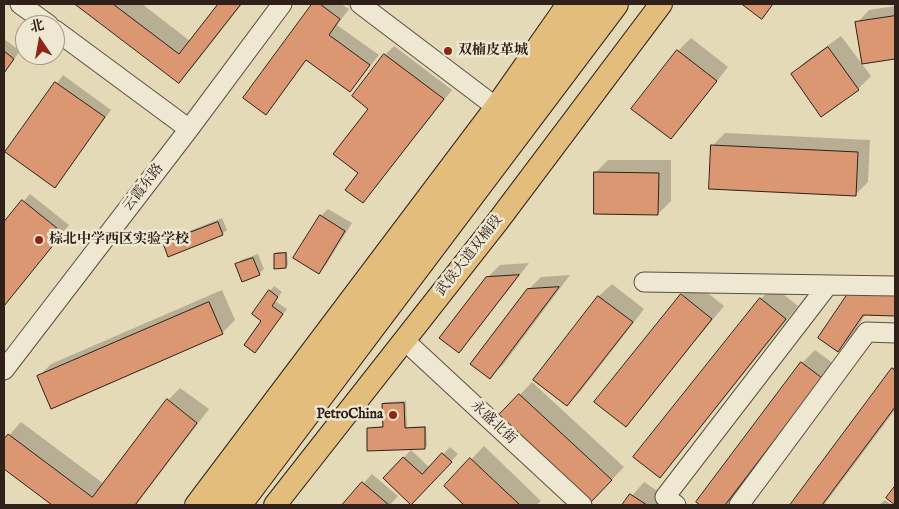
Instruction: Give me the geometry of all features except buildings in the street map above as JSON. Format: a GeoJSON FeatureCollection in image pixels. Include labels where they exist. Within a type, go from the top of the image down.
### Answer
{"type":"FeatureCollection","features":[{"type":"Feature","properties":{"kind":"highway"},"geometry":{"type":"LineString","coordinates":[[215,505],[591,4]]}},
{"type":"Feature","properties":{"kind":"highway"},"geometry":{"type":"LineString","coordinates":[[238,505],[615,4]]}},
{"type":"Feature","properties":{"kind":"main road"},"geometry":{"type":"LineString","coordinates":[[196,505],[496,107],[568,4]]}},
{"type":"Feature","properties":{"kind":"main road","name":"武侯大道双楠段"},"geometry":{"type":"LineString","coordinates":[[275,505],[498,221],[661,4]]}},
{"type":"Feature","properties":{"kind":"street"},"geometry":{"type":"LineString","coordinates":[[20,4],[35,15]]}},
{"type":"Feature","properties":{"kind":"street","name":"云霞东路"},"geometry":{"type":"LineString","coordinates":[[4,370],[189,129],[282,4]]}},
{"type":"Feature","properties":{"kind":"street"},"geometry":{"type":"LineString","coordinates":[[360,4],[496,107]]}},
{"type":"Feature","properties":{"kind":"street"},"geometry":{"type":"LineString","coordinates":[[65,37],[189,129]]}},
{"type":"Feature","properties":{"kind":"street"},"geometry":{"type":"LineString","coordinates":[[644,282],[895,286]]}},
{"type":"Feature","properties":{"kind":"street"},"geometry":{"type":"LineString","coordinates":[[676,505],[665,497],[828,285]]}},
{"type":"Feature","properties":{"kind":"street"},"geometry":{"type":"LineString","coordinates":[[739,505],[867,332],[895,334]]}},
{"type":"Feature","properties":{"kind":"street","name":"永盛北街"},"geometry":{"type":"LineString","coordinates":[[404,340],[582,505]]}},
{"type":"Feature","properties":{"kind":"place","name":"双楠皮革城"},"geometry":{"type":"Point","coordinates":[448,51]}},
{"type":"Feature","properties":{"kind":"place","name":"棕北中学西区实验学校"},"geometry":{"type":"Point","coordinates":[39,240]}},
{"type":"Feature","properties":{"kind":"place","name":"PetroChina"},"geometry":{"type":"Point","coordinates":[393,415]}}]}
